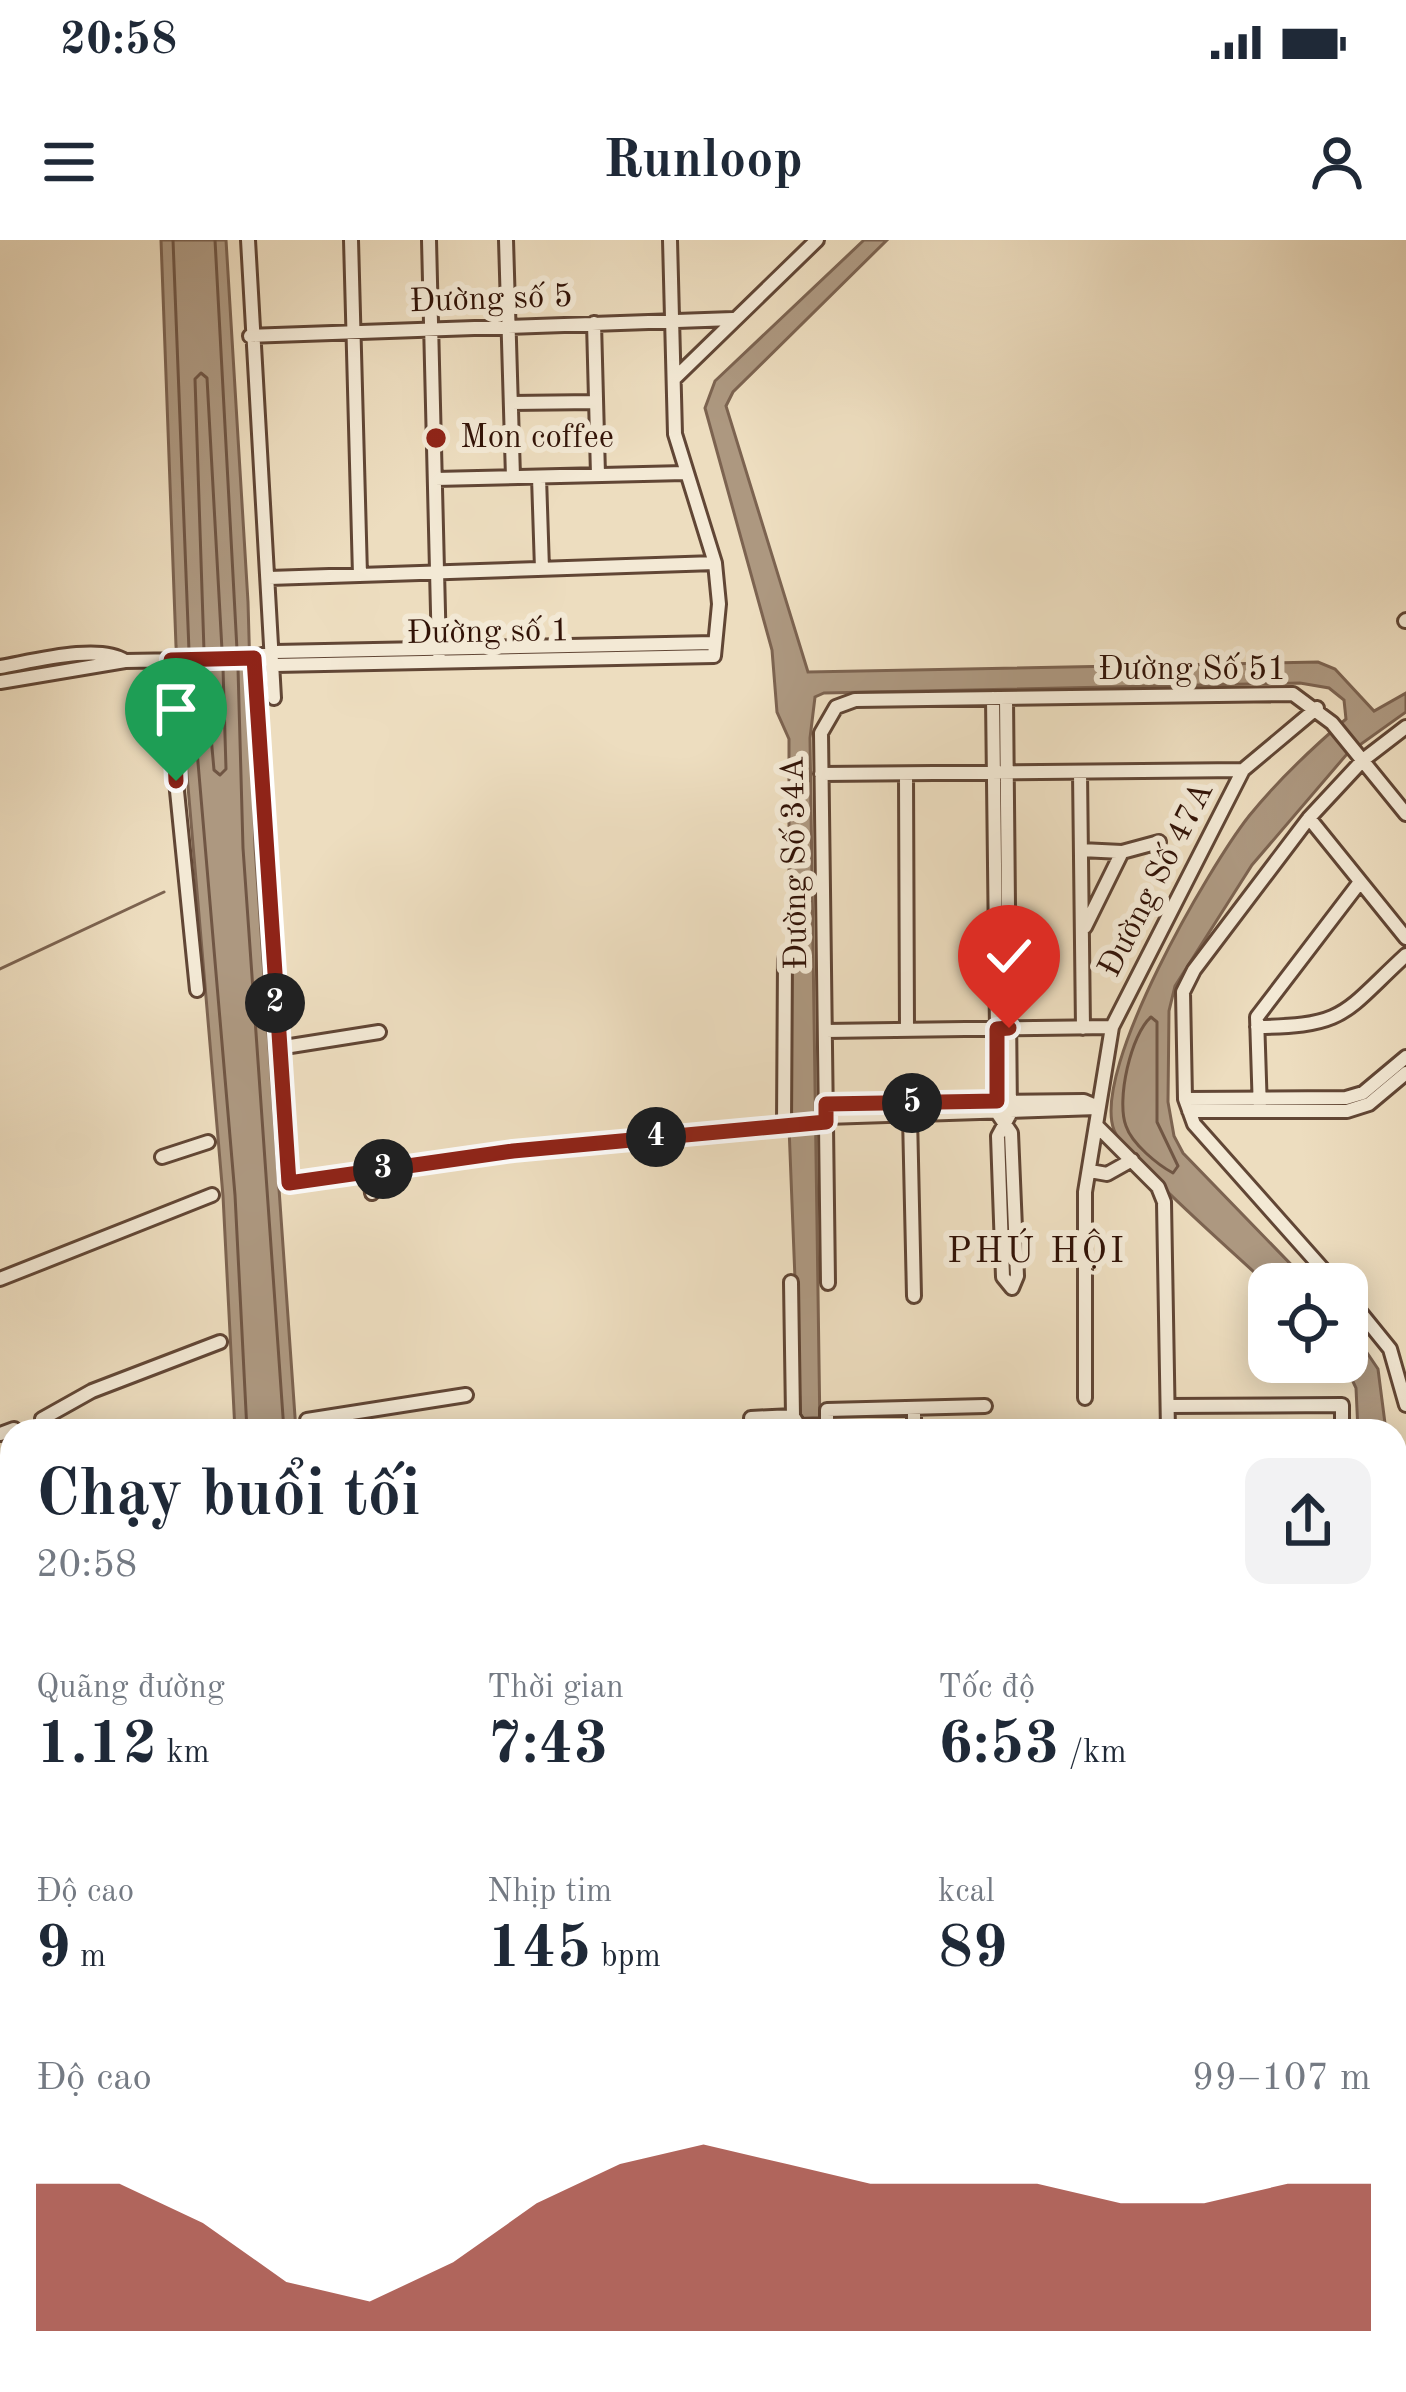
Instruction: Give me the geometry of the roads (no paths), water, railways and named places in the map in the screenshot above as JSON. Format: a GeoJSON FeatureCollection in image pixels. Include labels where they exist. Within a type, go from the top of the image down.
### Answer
{"type":"FeatureCollection","features":[{"type":"Feature","properties":{"kind":"street"},"geometry":{"type":"LineString","coordinates":[[248,240],[250,335],[269,578],[263,658],[278,1048],[289,1183],[824,1116],[1004,1110]]}},
{"type":"Feature","properties":{"kind":"street"},"geometry":{"type":"LineString","coordinates":[[351,240],[360,574]]}},
{"type":"Feature","properties":{"kind":"street"},"geometry":{"type":"LineString","coordinates":[[429,240],[439,655]]}},
{"type":"Feature","properties":{"kind":"street"},"geometry":{"type":"LineString","coordinates":[[508,240],[513,477]]}},
{"type":"Feature","properties":{"kind":"street"},"geometry":{"type":"LineString","coordinates":[[269,578],[715,563],[675,434],[670,240]]}},
{"type":"Feature","properties":{"kind":"street"},"geometry":{"type":"LineString","coordinates":[[674,379],[817,240]]}},
{"type":"Feature","properties":{"kind":"street","name":"Đường số 5"},"geometry":{"type":"LineString","coordinates":[[250,335],[734,319]]}},
{"type":"Feature","properties":{"kind":"street"},"geometry":{"type":"LineString","coordinates":[[594,323],[598,476]]}},
{"type":"Feature","properties":{"kind":"street"},"geometry":{"type":"LineString","coordinates":[[511,404],[596,402]]}},
{"type":"Feature","properties":{"kind":"street"},"geometry":{"type":"LineString","coordinates":[[435,479],[686,473]]}},
{"type":"Feature","properties":{"kind":"street"},"geometry":{"type":"LineString","coordinates":[[539,477],[542,569]]}},
{"type":"Feature","properties":{"kind":"street","name":"Đường số 1"},"geometry":{"type":"LineString","coordinates":[[124,661],[714,649],[719,604],[715,563]]}},
{"type":"Feature","properties":{"kind":"street"},"geometry":{"type":"LineString","coordinates":[[0,668],[64,656],[117,655],[124,661]]}},
{"type":"Feature","properties":{"kind":"street"},"geometry":{"type":"LineString","coordinates":[[263,658],[274,698]]}},
{"type":"Feature","properties":{"kind":"street"},"geometry":{"type":"LineString","coordinates":[[175,660],[176,781],[197,990]]}},
{"type":"Feature","properties":{"kind":"street"},"geometry":{"type":"LineString","coordinates":[[0,682],[124,661]]}},
{"type":"Feature","properties":{"kind":"street","name":"Đường Số 51"},"geometry":{"type":"LineString","coordinates":[[1000,698],[1293,694],[1332,723],[1406,814]]}},
{"type":"Feature","properties":{"kind":"street"},"geometry":{"type":"LineString","coordinates":[[1000,698],[1004,1110],[998,1136],[1003,1277],[1012,1288],[1017,1276],[1011,1132],[1004,1110]]}},
{"type":"Feature","properties":{"kind":"street","name":"Đường Số 34A"},"geometry":{"type":"LineString","coordinates":[[828,1283],[821,733],[836,707],[855,700],[1000,698]]}},
{"type":"Feature","properties":{"kind":"street","name":"Đường Số 47A"},"geometry":{"type":"LineString","coordinates":[[1084,1398],[1090,1171],[1112,1027],[1244,770],[1317,708]]}},
{"type":"Feature","properties":{"kind":"street"},"geometry":{"type":"LineString","coordinates":[[1319,1263],[1187,1105],[1184,992],[1359,755],[1406,728]]}},
{"type":"Feature","properties":{"kind":"street"},"geometry":{"type":"LineString","coordinates":[[821,774],[1244,770]]}},
{"type":"Feature","properties":{"kind":"street"},"geometry":{"type":"LineString","coordinates":[[1081,772],[1083,1028]]}},
{"type":"Feature","properties":{"kind":"street"},"geometry":{"type":"LineString","coordinates":[[906,773],[908,1030]]}},
{"type":"Feature","properties":{"kind":"street"},"geometry":{"type":"LineString","coordinates":[[1309,818],[1406,938]]}},
{"type":"Feature","properties":{"kind":"street"},"geometry":{"type":"LineString","coordinates":[[1081,850],[1121,851],[1159,842]]}},
{"type":"Feature","properties":{"kind":"street"},"geometry":{"type":"LineString","coordinates":[[1082,932],[1121,851]]}},
{"type":"Feature","properties":{"kind":"street"},"geometry":{"type":"LineString","coordinates":[[1260,1105],[1257,1017],[1360,882]]}},
{"type":"Feature","properties":{"kind":"street"},"geometry":{"type":"LineString","coordinates":[[1257,1027],[1320,1026],[1342,1014],[1406,955]]}},
{"type":"Feature","properties":{"kind":"street"},"geometry":{"type":"LineString","coordinates":[[785,959],[786,1124]]}},
{"type":"Feature","properties":{"kind":"street"},"geometry":{"type":"LineString","coordinates":[[824,1031],[1112,1027]]}},
{"type":"Feature","properties":{"kind":"street"},"geometry":{"type":"LineString","coordinates":[[278,1048],[379,1032]]}},
{"type":"Feature","properties":{"kind":"street"},"geometry":{"type":"LineString","coordinates":[[1260,1105],[1363,1093],[1406,1057]]}},
{"type":"Feature","properties":{"kind":"street"},"geometry":{"type":"LineString","coordinates":[[1187,1105],[1347,1111],[1369,1104],[1406,1073]]}},
{"type":"Feature","properties":{"kind":"street"},"geometry":{"type":"LineString","coordinates":[[824,1116],[910,1116],[1084,1101],[1098,1107]]}},
{"type":"Feature","properties":{"kind":"street"},"geometry":{"type":"LineString","coordinates":[[910,1116],[914,1296]]}},
{"type":"Feature","properties":{"kind":"street"},"geometry":{"type":"LineString","coordinates":[[1096,1125],[1158,1187],[1164,1202],[1168,1419]]}},
{"type":"Feature","properties":{"kind":"street"},"geometry":{"type":"LineString","coordinates":[[162,1157],[208,1142]]}},
{"type":"Feature","properties":{"kind":"street"},"geometry":{"type":"LineString","coordinates":[[1090,1171],[1106,1174],[1132,1160]]}},
{"type":"Feature","properties":{"kind":"street"},"geometry":{"type":"LineString","coordinates":[[369,1171],[373,1193]]}},
{"type":"Feature","properties":{"kind":"street"},"geometry":{"type":"LineString","coordinates":[[0,1279],[212,1195]]}},
{"type":"Feature","properties":{"kind":"street"},"geometry":{"type":"LineString","coordinates":[[790,1282],[796,1419]]}},
{"type":"Feature","properties":{"kind":"street"},"geometry":{"type":"LineString","coordinates":[[1368,1321],[1390,1348],[1406,1405]]}},
{"type":"Feature","properties":{"kind":"street"},"geometry":{"type":"LineString","coordinates":[[50,1419],[92,1391],[220,1342]]}},
{"type":"Feature","properties":{"kind":"street"},"geometry":{"type":"LineString","coordinates":[[313,1419],[466,1395]]}},
{"type":"Feature","properties":{"kind":"street"},"geometry":{"type":"LineString","coordinates":[[1168,1406],[1342,1405],[1342,1419]]}},
{"type":"Feature","properties":{"kind":"street"},"geometry":{"type":"LineString","coordinates":[[826,1419],[827,1410],[985,1406]]}},
{"type":"Feature","properties":{"kind":"street"},"geometry":{"type":"LineString","coordinates":[[914,1408],[914,1419]]}},
{"type":"Feature","properties":{"kind":"street"},"geometry":{"type":"LineString","coordinates":[[751,1418],[766,1419]]}},
{"type":"Feature","properties":{"kind":"water"},"geometry":{"type":"Polygon","coordinates":[[[161,240],[226,240],[248,602],[255,847],[295,1419],[234,1419],[223,1196],[176,646],[161,240]]]}},
{"type":"Feature","properties":{"kind":"water"},"geometry":{"type":"Polygon","coordinates":[[[864,240],[887,240],[733,392],[726,406],[808,672],[1318,662],[1335,669],[1374,711],[1406,693],[1406,712],[1347,754],[1252,865],[1175,986],[1169,1011],[1168,1102],[1174,1136],[1183,1153],[1290,1263],[1248,1267],[1122,1144],[1114,1130],[1112,1101],[1136,1017],[1208,878],[1260,803],[1346,719],[1344,700],[1329,688],[1300,683],[824,693],[815,697],[810,738],[820,1419],[801,1419],[789,1127],[789,739],[777,712],[772,650],[705,408],[715,381],[864,240]]]}},
{"type":"Feature","properties":{"kind":"water"},"geometry":{"type":"Polygon","coordinates":[[[1368,1354],[1378,1369],[1384,1419],[1357,1419],[1354,1383],[1368,1383],[1368,1354]]]}},
{"type":"Feature","properties":{"kind":"waterway"},"geometry":{"type":"LineString","coordinates":[[0,969],[164,892]]}},
{"type":"Feature","properties":{"kind":"place","name":"Mon coffee"},"geometry":{"type":"Point","coordinates":[436,438]}},
{"type":"Feature","properties":{"kind":"district","name":"PHÚ HỘI"},"geometry":{"type":"Point","coordinates":[1037,1253]}}]}
